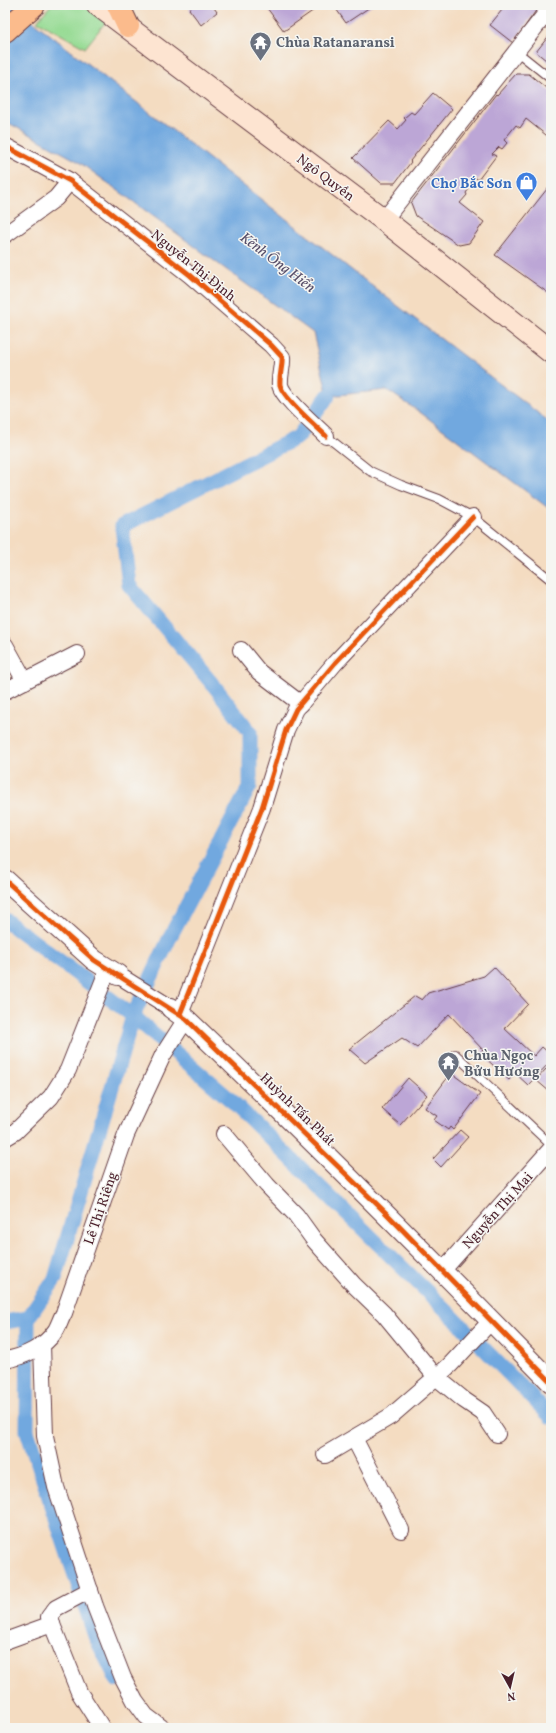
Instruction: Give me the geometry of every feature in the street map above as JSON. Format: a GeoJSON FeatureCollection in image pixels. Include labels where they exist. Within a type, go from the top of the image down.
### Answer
{"type":"FeatureCollection","features":[{"type":"Feature","properties":{"kind":"main road"},"geometry":{"type":"LineString","coordinates":[[5,31],[34,5]]}},
{"type":"Feature","properties":{"kind":"main road","name":"Ngô Quyền"},"geometry":{"type":"LineString","coordinates":[[98,5],[128,26],[384,220],[551,352]]}},
{"type":"Feature","properties":{"kind":"main road"},"geometry":{"type":"LineString","coordinates":[[118,5],[128,26]]}},
{"type":"Feature","properties":{"kind":"street"},"geometry":{"type":"LineString","coordinates":[[384,220],[551,7]]}},
{"type":"Feature","properties":{"kind":"street","name":"Nguyễn Thị Định"},"geometry":{"type":"LineString","coordinates":[[5,146],[70,181],[190,275],[280,353],[282,361],[280,377],[281,386],[296,407],[326,436]]}},
{"type":"Feature","properties":{"kind":"street"},"geometry":{"type":"LineString","coordinates":[[5,235],[56,198],[70,181]]}},
{"type":"Feature","properties":{"kind":"street","name":"Lê Thị Riêng"},"geometry":{"type":"LineString","coordinates":[[7,1359],[28,1352],[42,1345],[56,1330],[64,1313],[126,1135],[179,1017],[262,808],[286,730],[296,709],[335,662],[473,517]]}},
{"type":"Feature","properties":{"kind":"street"},"geometry":{"type":"LineString","coordinates":[[5,645],[25,681]]}},
{"type":"Feature","properties":{"kind":"street"},"geometry":{"type":"LineString","coordinates":[[241,650],[260,672],[300,704]]}},
{"type":"Feature","properties":{"kind":"street"},"geometry":{"type":"LineString","coordinates":[[5,691],[77,654]]}},
{"type":"Feature","properties":{"kind":"street","name":"Huỳnh Tấn Phát"},"geometry":{"type":"LineString","coordinates":[[5,880],[110,976],[179,1017],[288,1117],[442,1270],[485,1328],[551,1382]]}},
{"type":"Feature","properties":{"kind":"street"},"geometry":{"type":"LineString","coordinates":[[5,1138],[15,1132],[52,1097],[68,1070],[110,976]]}},
{"type":"Feature","properties":{"kind":"street"},"geometry":{"type":"LineString","coordinates":[[224,1134],[267,1185],[296,1215],[314,1240],[354,1285],[384,1314],[436,1377],[464,1400],[483,1413],[497,1434]]}},
{"type":"Feature","properties":{"kind":"street","name":"Nguyễn Thị Mai"},"geometry":{"type":"LineString","coordinates":[[442,1270],[551,1149]]}},
{"type":"Feature","properties":{"kind":"street"},"geometry":{"type":"LineString","coordinates":[[325,1455],[391,1416],[450,1365],[485,1328]]}},
{"type":"Feature","properties":{"kind":"street"},"geometry":{"type":"LineString","coordinates":[[42,1345],[45,1436],[56,1487],[87,1592],[123,1678],[132,1695],[146,1716],[162,1728]]}},
{"type":"Feature","properties":{"kind":"street"},"geometry":{"type":"LineString","coordinates":[[354,1438],[401,1530]]}},
{"type":"Feature","properties":{"kind":"street"},"geometry":{"type":"LineString","coordinates":[[87,1592],[56,1608],[49,1617],[79,1692],[102,1728]]}},
{"type":"Feature","properties":{"kind":"street"},"geometry":{"type":"LineString","coordinates":[[5,1641],[52,1624]]}},
{"type":"Feature","properties":{"kind":"lane"},"geometry":{"type":"LineString","coordinates":[[516,51],[551,79]]}},
{"type":"Feature","properties":{"kind":"lane","name":"Nguyễn Thị Định"},"geometry":{"type":"LineString","coordinates":[[326,436],[370,471],[401,485],[439,499],[473,517],[551,580]]}},
{"type":"Feature","properties":{"kind":"lane"},"geometry":{"type":"LineString","coordinates":[[455,1054],[551,1145]]}},
{"type":"Feature","properties":{"kind":"green space"},"geometry":{"type":"Polygon","coordinates":[[[51,5],[83,5],[108,19],[85,48],[37,21],[51,5]]]}},
{"type":"Feature","properties":{"kind":"water","name":"Kênh Ông Hiển"},"geometry":{"type":"Polygon","coordinates":[[[5,5],[12,5],[385,296],[551,423],[551,510],[421,413],[387,390],[328,396],[313,333],[79,162],[5,121],[5,5]]]}},
{"type":"Feature","properties":{"kind":"building"},"geometry":{"type":"Polygon","coordinates":[[[194,5],[212,5],[217,12],[201,25],[189,9],[194,5]]]}},
{"type":"Feature","properties":{"kind":"building"},"geometry":{"type":"Polygon","coordinates":[[[271,5],[321,5],[284,31],[267,8],[271,5]]]}},
{"type":"Feature","properties":{"kind":"building"},"geometry":{"type":"Polygon","coordinates":[[[373,5],[346,23],[334,6],[373,5]]]}},
{"type":"Feature","properties":{"kind":"building"},"geometry":{"type":"Polygon","coordinates":[[[506,5],[540,5],[513,43],[490,25],[506,5]]]}},
{"type":"Feature","properties":{"kind":"building"},"geometry":{"type":"Polygon","coordinates":[[[551,33],[551,64],[536,52],[551,33]]]}},
{"type":"Feature","properties":{"kind":"building"},"geometry":{"type":"Polygon","coordinates":[[[516,74],[529,74],[551,92],[551,139],[526,119],[520,128],[516,125],[504,140],[507,143],[502,149],[499,147],[492,154],[496,156],[478,180],[475,177],[469,184],[471,186],[466,193],[467,195],[460,203],[484,222],[469,243],[459,245],[416,216],[411,203],[496,94],[497,95],[516,74]]]}},
{"type":"Feature","properties":{"kind":"building"},"geometry":{"type":"Polygon","coordinates":[[[433,93],[452,109],[410,161],[411,162],[395,183],[381,183],[353,158],[389,121],[398,129],[406,120],[404,118],[411,112],[414,114],[433,93]]]}},
{"type":"Feature","properties":{"kind":"building"},"geometry":{"type":"Polygon","coordinates":[[[551,184],[551,295],[495,255],[551,184]]]}},
{"type":"Feature","properties":{"kind":"building"},"geometry":{"type":"Polygon","coordinates":[[[494,967],[528,1004],[504,1028],[534,1056],[542,1047],[551,1055],[551,1061],[528,1085],[515,1073],[509,1080],[480,1053],[483,1050],[449,1014],[417,1048],[402,1038],[365,1063],[349,1049],[415,996],[422,1000],[428,993],[484,976],[494,967]]]}},
{"type":"Feature","properties":{"kind":"building"},"geometry":{"type":"Polygon","coordinates":[[[546,1069],[551,1073],[550,1092],[536,1080],[546,1069]]]}},
{"type":"Feature","properties":{"kind":"building"},"geometry":{"type":"Polygon","coordinates":[[[451,1073],[480,1094],[453,1130],[450,1127],[448,1130],[434,1120],[437,1116],[425,1108],[451,1073]]]}},
{"type":"Feature","properties":{"kind":"building"},"geometry":{"type":"Polygon","coordinates":[[[408,1078],[427,1095],[400,1125],[382,1109],[408,1078]]]}},
{"type":"Feature","properties":{"kind":"building"},"geometry":{"type":"Polygon","coordinates":[[[460,1130],[468,1137],[441,1167],[433,1159],[460,1130]]]}},
{"type":"Feature","properties":{"kind":"waterway"},"geometry":{"type":"LineString","coordinates":[[5,1322],[28,1318],[55,1279],[133,1016],[171,935],[250,786],[250,732],[215,687],[129,585],[122,526],[298,437],[328,396]]}},
{"type":"Feature","properties":{"kind":"waterway"},"geometry":{"type":"LineString","coordinates":[[5,920],[133,1016],[233,1102],[454,1318],[551,1417]]}},
{"type":"Feature","properties":{"kind":"waterway"},"geometry":{"type":"LineString","coordinates":[[28,1318],[27,1431],[95,1636],[117,1680]]}},
{"type":"Feature","properties":{"kind":"cycle path"},"geometry":{"type":"LineString","coordinates":[[5,146],[70,181],[190,275],[271,345],[282,357],[280,381],[282,390],[293,404],[326,436]]}},
{"type":"Feature","properties":{"kind":"cycle path"},"geometry":{"type":"LineString","coordinates":[[180,1014],[262,808],[286,730],[296,709],[335,663],[473,517]]}},
{"type":"Feature","properties":{"kind":"cycle path"},"geometry":{"type":"LineString","coordinates":[[5,880],[94,960],[186,1019],[386,1213],[551,1382]]}},
{"type":"Feature","properties":{"kind":"place","name":"Chùa Ratanaransi"},"geometry":{"type":"Point","coordinates":[261,62]}},
{"type":"Feature","properties":{"kind":"place","name":"Chợ Bắc Sơn"},"geometry":{"type":"Point","coordinates":[527,202]}},
{"type":"Feature","properties":{"kind":"place","name":"Chùa Ngọc Bửu Hương"},"geometry":{"type":"Point","coordinates":[448,1082]}}]}
